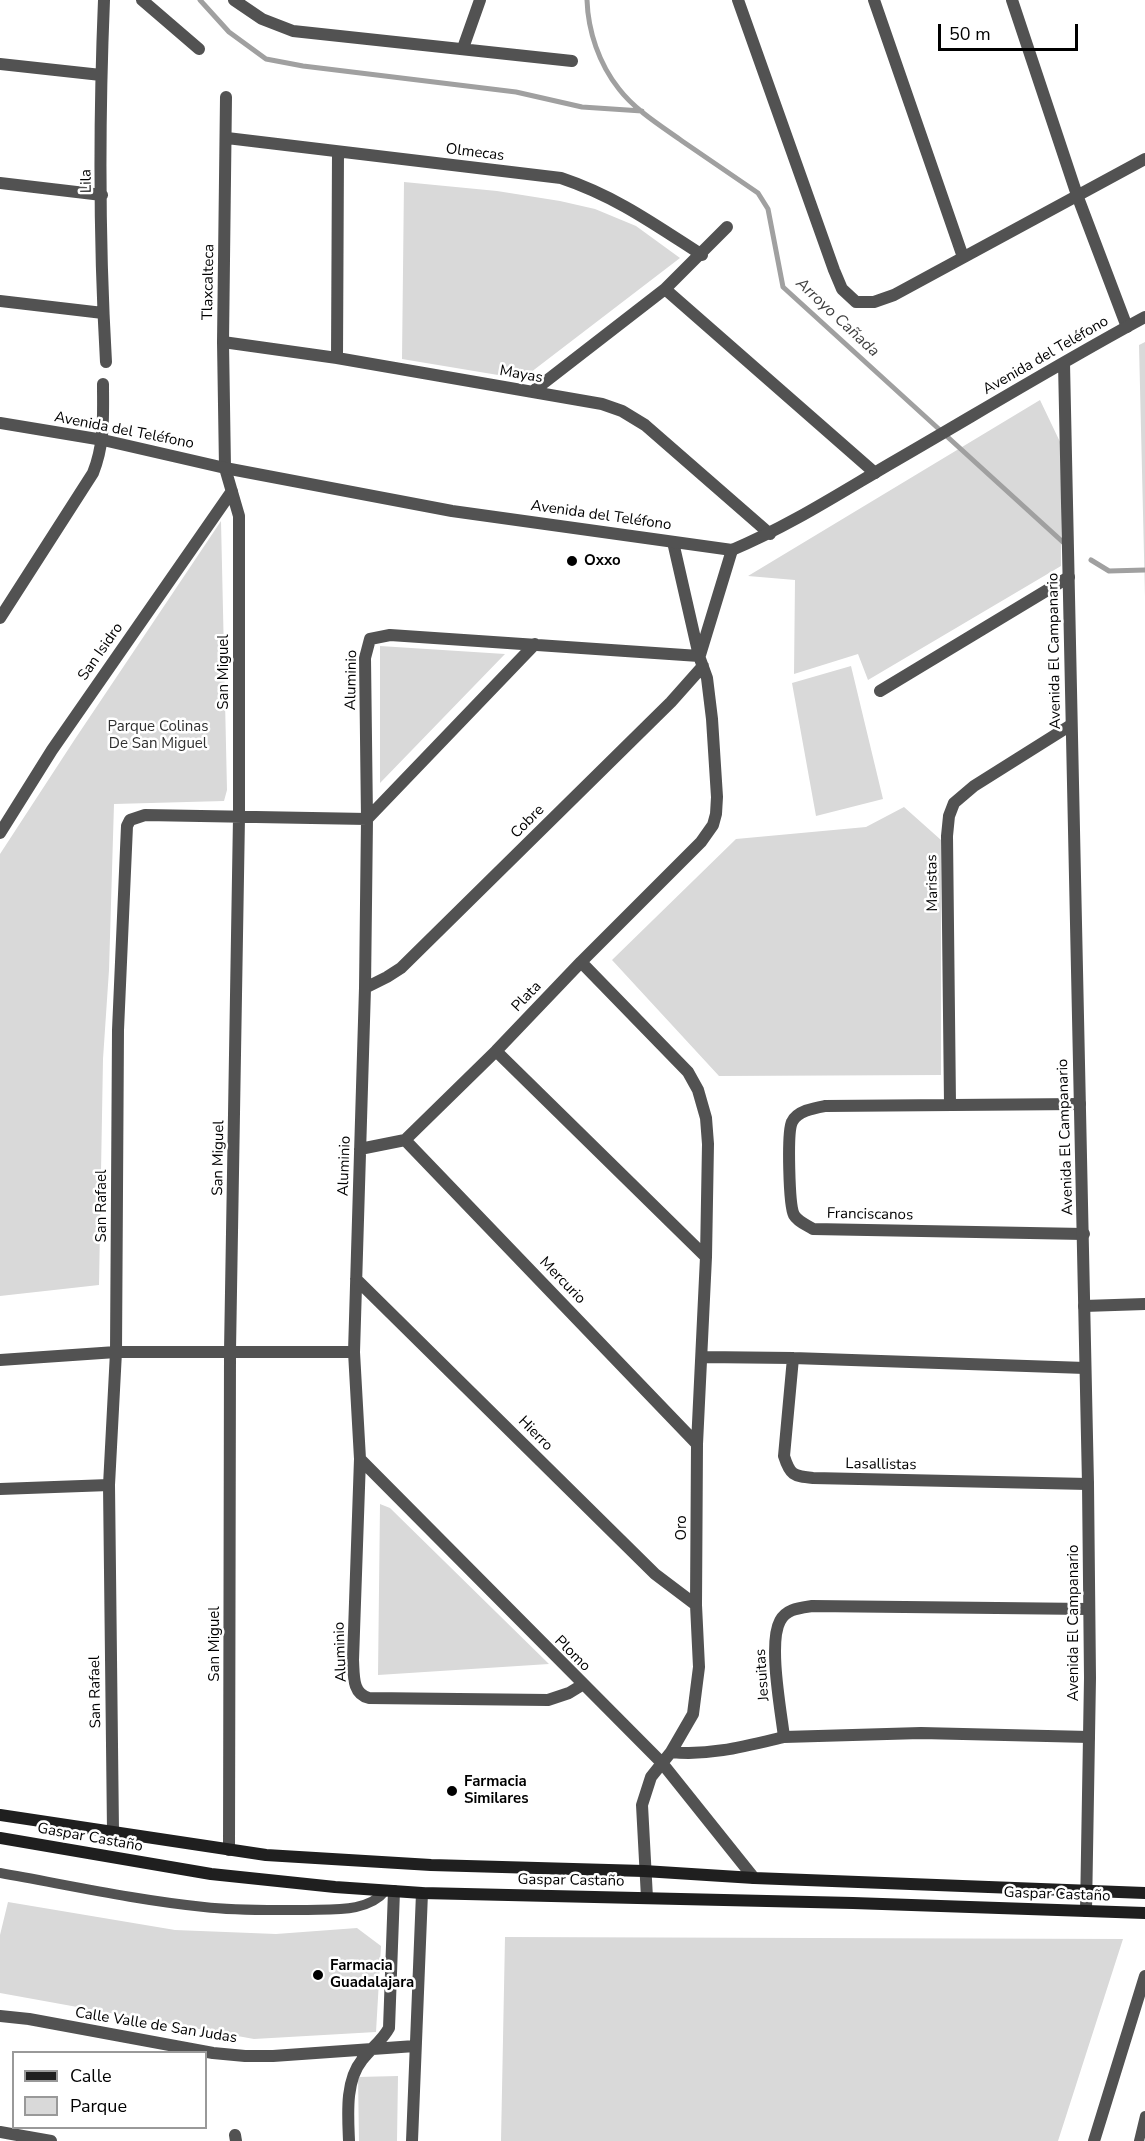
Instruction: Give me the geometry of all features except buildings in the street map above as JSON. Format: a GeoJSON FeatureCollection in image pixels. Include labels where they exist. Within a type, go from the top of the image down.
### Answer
{"type":"FeatureCollection","features":[{"type":"Feature","properties":{"kind":"main road","name":"Gaspar Castaño"},"geometry":{"type":"LineString","coordinates":[[0,1815],[113,1831],[179,1844],[266,1855],[431,1864],[644,1871],[754,1878],[1145,1893]]}},
{"type":"Feature","properties":{"kind":"main road","name":"Gaspar Castaño"},"geometry":{"type":"LineString","coordinates":[[0,1838],[211,1874],[390,1891],[1145,1913]]}},
{"type":"Feature","properties":{"kind":"street","name":"Lila"},"geometry":{"type":"LineString","coordinates":[[104,0],[101,75],[106,362]]}},
{"type":"Feature","properties":{"kind":"street"},"geometry":{"type":"LineString","coordinates":[[142,0],[199,48]]}},
{"type":"Feature","properties":{"kind":"street"},"geometry":{"type":"LineString","coordinates":[[234,0],[262,19],[293,31],[572,61]]}},
{"type":"Feature","properties":{"kind":"street"},"geometry":{"type":"LineString","coordinates":[[463,48],[480,0]]}},
{"type":"Feature","properties":{"kind":"street"},"geometry":{"type":"LineString","coordinates":[[738,0],[834,270],[842,289],[856,302],[874,302],[894,295],[1145,159]]}},
{"type":"Feature","properties":{"kind":"street"},"geometry":{"type":"LineString","coordinates":[[874,0],[963,257]]}},
{"type":"Feature","properties":{"kind":"street"},"geometry":{"type":"LineString","coordinates":[[1012,0],[1077,195],[1127,327]]}},
{"type":"Feature","properties":{"kind":"street"},"geometry":{"type":"LineString","coordinates":[[0,64],[101,75]]}},
{"type":"Feature","properties":{"kind":"street","name":"Tlaxcalteca"},"geometry":{"type":"LineString","coordinates":[[225,468],[223,342],[226,97]]}},
{"type":"Feature","properties":{"kind":"street","name":"Olmecas"},"geometry":{"type":"LineString","coordinates":[[226,138],[561,178],[592,188],[628,207],[702,255]]}},
{"type":"Feature","properties":{"kind":"street"},"geometry":{"type":"LineString","coordinates":[[337,358],[338,152]]}},
{"type":"Feature","properties":{"kind":"street"},"geometry":{"type":"LineString","coordinates":[[0,183],[102,195]]}},
{"type":"Feature","properties":{"kind":"street"},"geometry":{"type":"LineString","coordinates":[[532,392],[665,289],[702,255],[727,227]]}},
{"type":"Feature","properties":{"kind":"street"},"geometry":{"type":"LineString","coordinates":[[665,289],[875,473]]}},
{"type":"Feature","properties":{"kind":"street"},"geometry":{"type":"LineString","coordinates":[[0,301],[104,313]]}},
{"type":"Feature","properties":{"kind":"street","name":"Avenida del Teléfono"},"geometry":{"type":"LineString","coordinates":[[0,423],[103,440],[225,468],[452,511],[732,550],[770,534],[1145,317]]}},
{"type":"Feature","properties":{"kind":"street","name":"Mayas"},"geometry":{"type":"LineString","coordinates":[[223,342],[337,358],[602,404],[622,411],[645,425],[770,534]]}},
{"type":"Feature","properties":{"kind":"street","name":"Avenida El Campanario"},"geometry":{"type":"LineString","coordinates":[[1064,363],[1088,1484],[1089,1737],[1086,1911]]}},
{"type":"Feature","properties":{"kind":"street"},"geometry":{"type":"LineString","coordinates":[[0,618],[93,473],[101,454],[103,440],[104,384]]}},
{"type":"Feature","properties":{"kind":"street","name":"San Miguel"},"geometry":{"type":"LineString","coordinates":[[225,468],[239,516],[239,817],[230,1351],[229,1850]]}},
{"type":"Feature","properties":{"kind":"street","name":"San Isidro"},"geometry":{"type":"LineString","coordinates":[[0,833],[51,750],[232,492]]}},
{"type":"Feature","properties":{"kind":"street","name":"Cobre"},"geometry":{"type":"LineString","coordinates":[[673,542],[707,678],[712,719],[717,797],[713,825],[702,842]]}},
{"type":"Feature","properties":{"kind":"street","name":"Cobre"},"geometry":{"type":"LineString","coordinates":[[365,988],[401,968],[670,702],[701,661],[732,550]]}},
{"type":"Feature","properties":{"kind":"street"},"geometry":{"type":"LineString","coordinates":[[880,691],[1069,577]]}},
{"type":"Feature","properties":{"kind":"street","name":"Aluminio"},"geometry":{"type":"LineString","coordinates":[[535,644],[390,635],[370,639],[365,658],[367,819],[365,988],[354,1352],[360,1459],[353,1660],[354,1681],[360,1694],[369,1698],[548,1700],[569,1693],[582,1685]]}},
{"type":"Feature","properties":{"kind":"street"},"geometry":{"type":"LineString","coordinates":[[367,819],[535,644],[701,661]]}},
{"type":"Feature","properties":{"kind":"street","name":"Maristas"},"geometry":{"type":"LineString","coordinates":[[950,1104],[947,836],[949,816],[954,802],[974,786],[1071,725]]}},
{"type":"Feature","properties":{"kind":"street","name":"San Rafael"},"geometry":{"type":"LineString","coordinates":[[113,1831],[109,1485],[116,1352],[118,1030],[127,826],[130,820],[145,815],[367,819]]}},
{"type":"Feature","properties":{"kind":"street","name":"Plata"},"geometry":{"type":"LineString","coordinates":[[405,1140],[702,842]]}},
{"type":"Feature","properties":{"kind":"street","name":"Oro"},"geometry":{"type":"LineString","coordinates":[[581,962],[688,1072],[698,1090],[706,1118],[708,1144],[706,1257],[697,1444],[696,1605],[699,1667],[697,1693],[693,1714],[671,1752],[651,1777],[642,1805],[646,1898]]}},
{"type":"Feature","properties":{"kind":"street"},"geometry":{"type":"LineString","coordinates":[[496,1051],[706,1257]]}},
{"type":"Feature","properties":{"kind":"street","name":"Franciscanos"},"geometry":{"type":"LineString","coordinates":[[1080,1104],[825,1106],[799,1114],[792,1122],[790,1134],[790,1199],[794,1215],[813,1229],[1084,1234]]}},
{"type":"Feature","properties":{"kind":"street"},"geometry":{"type":"LineString","coordinates":[[360,1149],[405,1140]]}},
{"type":"Feature","properties":{"kind":"street","name":"Mercurio"},"geometry":{"type":"LineString","coordinates":[[405,1140],[697,1444]]}},
{"type":"Feature","properties":{"kind":"street","name":"Hierro"},"geometry":{"type":"LineString","coordinates":[[356,1279],[655,1574],[696,1605]]}},
{"type":"Feature","properties":{"kind":"street"},"geometry":{"type":"LineString","coordinates":[[1084,1306],[1145,1304]]}},
{"type":"Feature","properties":{"kind":"street"},"geometry":{"type":"LineString","coordinates":[[0,1360],[116,1352],[354,1352]]}},
{"type":"Feature","properties":{"kind":"street"},"geometry":{"type":"LineString","coordinates":[[702,1357],[1085,1368]]}},
{"type":"Feature","properties":{"kind":"street","name":"Lasallistas"},"geometry":{"type":"LineString","coordinates":[[793,1358],[784,1456],[788,1469],[796,1476],[1088,1484]]}},
{"type":"Feature","properties":{"kind":"street","name":"Plomo"},"geometry":{"type":"LineString","coordinates":[[360,1459],[662,1763],[754,1878]]}},
{"type":"Feature","properties":{"kind":"street"},"geometry":{"type":"LineString","coordinates":[[0,1489],[109,1485]]}},
{"type":"Feature","properties":{"kind":"street","name":"Jesuitas"},"geometry":{"type":"LineString","coordinates":[[784,1737],[775,1654],[780,1622],[789,1611],[812,1606],[1089,1609]]}},
{"type":"Feature","properties":{"kind":"street"},"geometry":{"type":"LineString","coordinates":[[671,1752],[694,1755],[784,1737],[921,1733],[1089,1737]]}},
{"type":"Feature","properties":{"kind":"street"},"geometry":{"type":"LineString","coordinates":[[349,2141],[348,2121],[355,2069],[370,2050],[380,2042],[389,2028],[390,1891]]}},
{"type":"Feature","properties":{"kind":"street"},"geometry":{"type":"LineString","coordinates":[[412,2141],[422,1893]]}},
{"type":"Feature","properties":{"kind":"street"},"geometry":{"type":"LineString","coordinates":[[1094,2141],[1145,1976]]}},
{"type":"Feature","properties":{"kind":"street","name":"Calle Valle de San Judas"},"geometry":{"type":"LineString","coordinates":[[0,2016],[29,2019],[202,2051]]}},
{"type":"Feature","properties":{"kind":"street","name":"Calle Valle de San Judas"},"geometry":{"type":"LineString","coordinates":[[207,2052],[273,2056],[415,2046]]}},
{"type":"Feature","properties":{"kind":"street"},"geometry":{"type":"LineString","coordinates":[[0,2132],[51,2141]]}},
{"type":"Feature","properties":{"kind":"lane"},"geometry":{"type":"LineString","coordinates":[[0,1873],[205,1908],[344,1909],[372,1903],[390,1891]]}},
{"type":"Feature","properties":{"kind":"lane"},"geometry":{"type":"LineString","coordinates":[[1139,2141],[1145,2116]]}},
{"type":"Feature","properties":{"kind":"green space"},"geometry":{"type":"Polygon","coordinates":[[[404,182],[497,191],[595,209],[636,226],[680,258],[522,379],[402,359],[404,182]]]}},
{"type":"Feature","properties":{"kind":"green space"},"geometry":{"type":"Polygon","coordinates":[[[1145,342],[1145,597],[1139,345],[1145,342]]]}},
{"type":"Feature","properties":{"kind":"green space"},"geometry":{"type":"Polygon","coordinates":[[[1040,400],[1061,444],[1061,566],[868,680],[858,654],[794,674],[795,580],[748,576],[1040,400]]]}},
{"type":"Feature","properties":{"kind":"green space","name":"Parque Colinas De San Miguel"},"geometry":{"type":"Polygon","coordinates":[[[221,521],[227,790],[224,801],[114,804],[109,970],[103,1059],[99,1285],[0,1296],[0,854],[221,521]]]}},
{"type":"Feature","properties":{"kind":"green space"},"geometry":{"type":"Polygon","coordinates":[[[380,646],[505,654],[380,783],[380,646]]]}},
{"type":"Feature","properties":{"kind":"green space"},"geometry":{"type":"Polygon","coordinates":[[[851,666],[883,799],[816,816],[792,683],[851,666]]]}},
{"type":"Feature","properties":{"kind":"green space"},"geometry":{"type":"Polygon","coordinates":[[[904,807],[941,840],[941,1075],[719,1076],[612,960],[736,839],[866,827],[904,807]]]}},
{"type":"Feature","properties":{"kind":"green space"},"geometry":{"type":"Polygon","coordinates":[[[380,1504],[390,1508],[549,1664],[378,1675],[380,1504]]]}},
{"type":"Feature","properties":{"kind":"green space"},"geometry":{"type":"Polygon","coordinates":[[[8,1902],[175,1930],[276,1934],[357,1928],[381,1946],[376,2032],[254,2039],[0,1993],[0,1935],[8,1902]]]}},
{"type":"Feature","properties":{"kind":"green space"},"geometry":{"type":"Polygon","coordinates":[[[505,1937],[1123,1939],[1058,2141],[501,2141],[505,1937]]]}},
{"type":"Feature","properties":{"kind":"green space"},"geometry":{"type":"Polygon","coordinates":[[[398,2076],[397,2141],[359,2141],[358,2077],[398,2076]]]}},
{"type":"Feature","properties":{"kind":"waterway"},"geometry":{"type":"LineString","coordinates":[[200,0],[229,32],[266,59],[303,66],[516,92],[582,107],[642,111]]}},
{"type":"Feature","properties":{"kind":"waterway","name":"Arroyo Cañada"},"geometry":{"type":"LineString","coordinates":[[587,0],[592,35],[600,58],[625,97],[640,111],[758,193],[768,209],[783,287],[1065,544]]}},
{"type":"Feature","properties":{"kind":"waterway","name":"Arroyo Cañada"},"geometry":{"type":"LineString","coordinates":[[1091,560],[1109,571],[1145,570]]}},
{"type":"Feature","properties":{"kind":"place","name":"Oxxo"},"geometry":{"type":"Point","coordinates":[572,561]}},
{"type":"Feature","properties":{"kind":"place","name":"Farmacia Similares"},"geometry":{"type":"Point","coordinates":[452,1791]}},
{"type":"Feature","properties":{"kind":"place","name":"Farmacia Guadalajara"},"geometry":{"type":"Point","coordinates":[318,1975]}}]}
